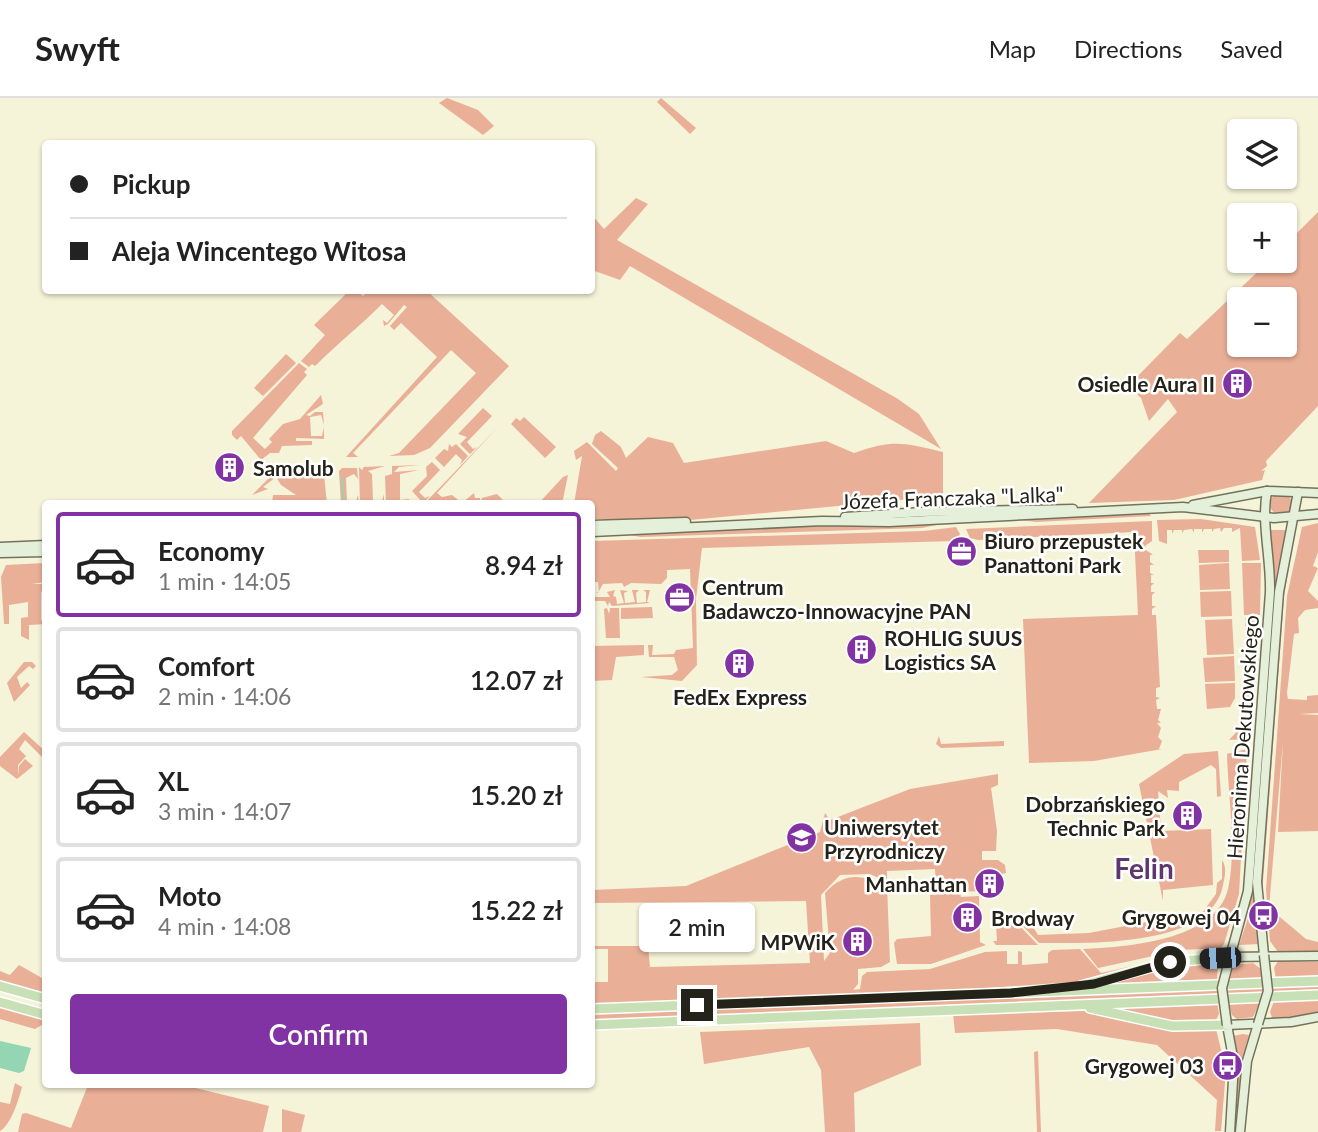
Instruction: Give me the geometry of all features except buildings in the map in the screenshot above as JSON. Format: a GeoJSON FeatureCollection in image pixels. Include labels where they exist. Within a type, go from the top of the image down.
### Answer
{"type":"FeatureCollection","features":[{"type":"Feature","properties":{"kind":"main road"},"geometry":{"type":"LineString","coordinates":[[1011,993],[1094,984],[1178,960],[1230,957]]}},
{"type":"Feature","properties":{"kind":"main road"},"geometry":{"type":"LineString","coordinates":[[595,1009],[1318,981]]}},
{"type":"Feature","properties":{"kind":"main road"},"geometry":{"type":"LineString","coordinates":[[0,986],[42,998]]}},
{"type":"Feature","properties":{"kind":"main road"},"geometry":{"type":"LineString","coordinates":[[595,1025],[1318,995]]}},
{"type":"Feature","properties":{"kind":"main road"},"geometry":{"type":"LineString","coordinates":[[0,1002],[42,1014]]}},
{"type":"Feature","properties":{"kind":"main road"},"geometry":{"type":"LineString","coordinates":[[1064,1005],[1172,1026],[1227,1025]]}},
{"type":"Feature","properties":{"kind":"street","name":"Józefa Franczaka \"Lalka\""},"geometry":{"type":"LineString","coordinates":[[1183,507],[1267,491],[1318,493]]}},
{"type":"Feature","properties":{"kind":"street","name":"Hieronima Dekutowskiego"},"geometry":{"type":"LineString","coordinates":[[1230,1132],[1234,1063],[1222,988],[1242,919],[1251,856],[1270,592],[1271,561],[1265,517],[1267,491]]}},
{"type":"Feature","properties":{"kind":"street","name":"Hieronima Dekutowskiego"},"geometry":{"type":"LineString","coordinates":[[1240,1132],[1247,1061],[1268,991],[1257,882],[1279,592],[1298,492]]}},
{"type":"Feature","properties":{"kind":"street","name":"Józefa Franczaka \"Lalka\""},"geometry":{"type":"LineString","coordinates":[[595,532],[822,521],[886,513],[1047,508],[1083,510],[1183,507],[1265,517],[1318,514]]}},
{"type":"Feature","properties":{"kind":"street","name":"Józefa Franczaka \"Lalka\""},"geometry":{"type":"LineString","coordinates":[[595,525],[738,524]]}},
{"type":"Feature","properties":{"kind":"street"},"geometry":{"type":"LineString","coordinates":[[0,547],[42,545]]}},
{"type":"Feature","properties":{"kind":"street"},"geometry":{"type":"LineString","coordinates":[[0,553],[42,552]]}},
{"type":"Feature","properties":{"kind":"street"},"geometry":{"type":"LineString","coordinates":[[1230,957],[1318,956]]}},
{"type":"Feature","properties":{"kind":"street"},"geometry":{"type":"LineString","coordinates":[[1227,1025],[1318,1017]]}},
{"type":"Feature","properties":{"kind":"shaded area"},"geometry":{"type":"Polygon","coordinates":[[[447,98],[478,110],[494,126],[483,135],[439,103],[447,98]]]}},
{"type":"Feature","properties":{"kind":"shaded area"},"geometry":{"type":"Polygon","coordinates":[[[661,98],[696,128],[690,134],[657,102],[661,98]]]}},
{"type":"Feature","properties":{"kind":"shaded area"},"geometry":{"type":"Polygon","coordinates":[[[636,198],[648,204],[617,240],[898,399],[919,414],[941,449],[630,266],[620,280],[595,271],[595,218],[604,229],[636,198]]]}},
{"type":"Feature","properties":{"kind":"shaded area"},"geometry":{"type":"Polygon","coordinates":[[[1318,212],[1318,406],[1266,461],[1267,466],[1261,471],[1265,470],[1262,480],[1174,500],[1089,503],[1177,412],[1168,399],[1149,421],[1141,398],[1128,386],[1180,333],[1187,339],[1227,301],[1227,357],[1297,357],[1297,287],[1242,287],[1256,273],[1297,273],[1297,233],[1318,212]]]}},
{"type":"Feature","properties":{"kind":"shaded area"},"geometry":{"type":"Polygon","coordinates":[[[346,294],[430,294],[509,366],[430,448],[414,455],[389,456],[399,453],[476,373],[451,350],[353,453],[358,457],[346,457],[437,357],[401,323],[394,330],[390,326],[407,307],[404,305],[388,324],[384,326],[383,320],[387,323],[394,315],[382,304],[315,366],[312,364],[309,367],[301,361],[325,335],[314,325],[346,294]]]}},
{"type":"Feature","properties":{"kind":"shaded area"},"geometry":{"type":"Polygon","coordinates":[[[286,354],[296,363],[263,396],[254,388],[286,354]]]}},
{"type":"Feature","properties":{"kind":"shaded area"},"geometry":{"type":"Polygon","coordinates":[[[299,363],[307,369],[304,372],[307,375],[253,438],[265,449],[272,442],[269,439],[283,424],[300,419],[321,395],[323,404],[306,415],[323,412],[324,425],[321,415],[310,417],[311,436],[322,436],[324,427],[324,439],[296,438],[296,441],[312,441],[312,445],[282,446],[279,453],[270,453],[261,460],[241,436],[237,440],[232,435],[232,431],[299,363]]]}},
{"type":"Feature","properties":{"kind":"shaded area"},"geometry":{"type":"Polygon","coordinates":[[[483,408],[492,416],[467,442],[473,449],[477,447],[470,454],[460,444],[467,437],[458,434],[483,408]]]}},
{"type":"Feature","properties":{"kind":"shaded area"},"geometry":{"type":"Polygon","coordinates":[[[524,417],[556,447],[545,458],[511,424],[516,418],[520,421],[524,417]]]}},
{"type":"Feature","properties":{"kind":"shaded area"},"geometry":{"type":"Polygon","coordinates":[[[497,428],[437,493],[442,497],[452,495],[458,500],[428,500],[497,428]]]}},
{"type":"Feature","properties":{"kind":"shaded area"},"geometry":{"type":"Polygon","coordinates":[[[601,431],[621,447],[626,458],[648,437],[673,443],[684,463],[826,441],[854,453],[889,444],[918,446],[943,452],[943,496],[690,520],[595,519],[595,500],[575,500],[582,456],[576,460],[574,451],[587,442],[616,471],[618,468],[592,444],[595,435],[601,431]]]}},
{"type":"Feature","properties":{"kind":"shaded area"},"geometry":{"type":"Polygon","coordinates":[[[449,444],[452,447],[456,444],[468,456],[460,465],[462,460],[456,454],[444,467],[435,458],[444,449],[448,451],[449,444]]]}},
{"type":"Feature","properties":{"kind":"shaded area"},"geometry":{"type":"Polygon","coordinates":[[[432,462],[440,470],[419,492],[425,498],[430,496],[426,500],[420,500],[412,491],[427,476],[426,467],[432,462]]]}},
{"type":"Feature","properties":{"kind":"shaded area"},"geometry":{"type":"Polygon","coordinates":[[[323,465],[327,500],[272,500],[273,495],[296,495],[281,485],[276,477],[263,487],[268,489],[252,495],[273,474],[267,468],[323,465]]]}},
{"type":"Feature","properties":{"kind":"shaded area"},"geometry":{"type":"Polygon","coordinates":[[[420,465],[399,467],[394,472],[419,470],[400,474],[400,500],[386,500],[385,476],[392,474],[392,466],[420,465]]]}},
{"type":"Feature","properties":{"kind":"shaded area"},"geometry":{"type":"Polygon","coordinates":[[[385,466],[368,471],[372,474],[373,500],[360,500],[359,467],[362,470],[364,467],[385,466]]]}},
{"type":"Feature","properties":{"kind":"shaded area"},"geometry":{"type":"Polygon","coordinates":[[[342,468],[357,468],[358,479],[354,474],[346,478],[347,500],[341,500],[339,471],[342,468]]]}},
{"type":"Feature","properties":{"kind":"shaded area"},"geometry":{"type":"Polygon","coordinates":[[[568,475],[563,500],[542,500],[568,475]]]}},
{"type":"Feature","properties":{"kind":"shaded area"},"geometry":{"type":"Polygon","coordinates":[[[474,493],[475,498],[480,498],[466,500],[474,493]]]}},
{"type":"Feature","properties":{"kind":"shaded area"},"geometry":{"type":"Polygon","coordinates":[[[1281,493],[1289,496],[1292,504],[1289,512],[1281,515],[1273,512],[1270,504],[1273,496],[1281,493]]]}},
{"type":"Feature","properties":{"kind":"shaded area"},"geometry":{"type":"Polygon","coordinates":[[[497,494],[503,500],[482,500],[482,498],[497,494]]]}},
{"type":"Feature","properties":{"kind":"shaded area"},"geometry":{"type":"Polygon","coordinates":[[[1148,512],[1151,516],[1036,522],[1021,520],[1148,512]]]}},
{"type":"Feature","properties":{"kind":"shaded area"},"geometry":{"type":"Polygon","coordinates":[[[1201,519],[1255,527],[1260,560],[1242,561],[1240,528],[1232,532],[1232,528],[1224,528],[1221,532],[1220,528],[1212,532],[1212,529],[1204,529],[1202,533],[1202,529],[1194,529],[1194,533],[1192,529],[1182,533],[1182,530],[1174,530],[1172,534],[1172,530],[1167,530],[1167,544],[1159,541],[1157,520],[1201,519]]]}},
{"type":"Feature","properties":{"kind":"shaded area"},"geometry":{"type":"Polygon","coordinates":[[[1152,521],[1152,541],[1145,546],[1153,555],[1150,555],[1150,562],[1154,565],[1150,565],[1150,573],[1154,575],[1151,575],[1151,583],[1154,583],[1151,592],[1155,592],[1152,595],[1152,606],[1156,606],[1152,609],[1152,615],[1156,615],[1160,687],[1156,688],[1156,697],[1160,698],[1156,700],[1157,709],[1161,709],[1158,720],[1161,723],[1157,723],[1161,728],[1158,737],[1162,741],[1159,749],[1162,749],[1094,761],[1029,763],[1023,619],[1138,615],[1134,532],[978,540],[970,538],[966,529],[1152,521]]]}},
{"type":"Feature","properties":{"kind":"shaded area"},"geometry":{"type":"Polygon","coordinates":[[[951,522],[922,528],[641,537],[623,534],[738,527],[951,522]]]}},
{"type":"Feature","properties":{"kind":"shaded area"},"geometry":{"type":"Polygon","coordinates":[[[1318,523],[1318,552],[1313,566],[1318,568],[1308,591],[1318,601],[1318,608],[1305,610],[1298,618],[1299,633],[1294,634],[1287,693],[1288,699],[1307,700],[1307,696],[1318,695],[1318,713],[1299,714],[1318,715],[1318,831],[1278,832],[1283,741],[1269,908],[1306,939],[1318,942],[1318,954],[1278,952],[1270,941],[1266,890],[1287,596],[1302,527],[1318,523]]]}},
{"type":"Feature","properties":{"kind":"shaded area"},"geometry":{"type":"Polygon","coordinates":[[[956,527],[960,534],[956,541],[702,548],[696,599],[697,665],[682,681],[641,677],[672,675],[678,670],[674,657],[649,657],[648,645],[653,645],[652,655],[674,654],[676,650],[693,648],[690,569],[667,570],[667,578],[661,584],[631,583],[624,587],[622,583],[603,584],[599,591],[598,582],[595,582],[595,541],[924,531],[956,527]]]}},
{"type":"Feature","properties":{"kind":"shaded area"},"geometry":{"type":"Polygon","coordinates":[[[1295,529],[1284,596],[1262,895],[1260,890],[1281,600],[1295,529]]]}},
{"type":"Feature","properties":{"kind":"shaded area"},"geometry":{"type":"Polygon","coordinates":[[[1269,530],[1287,530],[1277,572],[1255,883],[1260,944],[1239,945],[1249,915],[1274,580],[1269,530]]]}},
{"type":"Feature","properties":{"kind":"shaded area"},"geometry":{"type":"Polygon","coordinates":[[[1198,550],[1229,550],[1229,562],[1199,563],[1198,550]]]}},
{"type":"Feature","properties":{"kind":"shaded area"},"geometry":{"type":"Polygon","coordinates":[[[42,563],[42,582],[32,584],[42,584],[42,624],[29,625],[29,640],[21,636],[21,618],[28,617],[28,602],[9,605],[9,624],[4,624],[1,577],[6,565],[42,563]]]}},
{"type":"Feature","properties":{"kind":"shaded area"},"geometry":{"type":"Polygon","coordinates":[[[1229,563],[1230,589],[1200,590],[1199,565],[1229,563]]]}},
{"type":"Feature","properties":{"kind":"shaded area"},"geometry":{"type":"Polygon","coordinates":[[[1242,563],[1261,563],[1260,615],[1244,615],[1242,563]]]}},
{"type":"Feature","properties":{"kind":"shaded area"},"geometry":{"type":"Polygon","coordinates":[[[615,590],[613,596],[616,597],[617,604],[624,603],[620,590],[628,591],[624,593],[625,603],[635,602],[632,590],[639,590],[636,593],[637,603],[646,602],[646,592],[643,590],[650,590],[647,602],[650,603],[612,606],[609,602],[608,606],[605,601],[595,601],[595,597],[610,597],[607,592],[615,590]]]}},
{"type":"Feature","properties":{"kind":"shaded area"},"geometry":{"type":"Polygon","coordinates":[[[1231,591],[1232,616],[1201,617],[1200,592],[1231,591]]]}},
{"type":"Feature","properties":{"kind":"shaded area"},"geometry":{"type":"Polygon","coordinates":[[[652,607],[653,618],[621,619],[621,608],[652,607]]]}},
{"type":"Feature","properties":{"kind":"shaded area"},"geometry":{"type":"Polygon","coordinates":[[[607,608],[609,614],[610,608],[619,608],[620,638],[606,638],[604,609],[607,608]]]}},
{"type":"Feature","properties":{"kind":"shaded area"},"geometry":{"type":"Polygon","coordinates":[[[1245,618],[1260,618],[1257,652],[1247,653],[1245,618]]]}},
{"type":"Feature","properties":{"kind":"shaded area"},"geometry":{"type":"Polygon","coordinates":[[[1232,619],[1234,654],[1207,655],[1205,620],[1232,619]]]}},
{"type":"Feature","properties":{"kind":"shaded area"},"geometry":{"type":"Polygon","coordinates":[[[644,645],[644,655],[616,657],[612,680],[595,681],[595,646],[644,645]]]}},
{"type":"Feature","properties":{"kind":"shaded area"},"geometry":{"type":"Polygon","coordinates":[[[1234,656],[1235,681],[1205,682],[1203,658],[1234,656]]]}},
{"type":"Feature","properties":{"kind":"shaded area"},"geometry":{"type":"Polygon","coordinates":[[[1246,656],[1257,656],[1246,739],[1229,740],[1245,723],[1246,656]]]}},
{"type":"Feature","properties":{"kind":"shaded area"},"geometry":{"type":"Polygon","coordinates":[[[24,662],[32,662],[36,666],[33,669],[29,666],[17,677],[21,688],[27,682],[30,685],[14,702],[7,683],[24,662]]]}},
{"type":"Feature","properties":{"kind":"shaded area"},"geometry":{"type":"Polygon","coordinates":[[[1235,683],[1235,698],[1230,707],[1207,709],[1205,684],[1235,683]]]}},
{"type":"Feature","properties":{"kind":"shaded area"},"geometry":{"type":"Polygon","coordinates":[[[24,732],[42,748],[42,757],[25,740],[19,749],[26,756],[18,765],[18,776],[19,766],[25,759],[33,766],[17,779],[0,766],[0,757],[24,732]]]}},
{"type":"Feature","properties":{"kind":"shaded area"},"geometry":{"type":"Polygon","coordinates":[[[939,736],[941,744],[1004,741],[1004,746],[941,748],[936,744],[939,736]]]}},
{"type":"Feature","properties":{"kind":"shaded area"},"geometry":{"type":"Polygon","coordinates":[[[1247,749],[1239,894],[1224,944],[1221,948],[1181,950],[1098,968],[1083,949],[1145,943],[1167,938],[1206,920],[1220,906],[1228,889],[1232,857],[1227,754],[1247,749]]]}},
{"type":"Feature","properties":{"kind":"shaded area"},"geometry":{"type":"Polygon","coordinates":[[[1218,751],[1221,796],[1217,797],[1216,769],[1211,765],[1179,782],[1179,791],[1167,790],[1168,798],[1158,791],[1161,831],[1211,829],[1213,885],[1163,890],[1163,901],[1139,784],[1184,754],[1218,751]]]}},
{"type":"Feature","properties":{"kind":"shaded area"},"geometry":{"type":"Polygon","coordinates":[[[998,774],[998,785],[991,788],[997,831],[996,851],[982,851],[982,860],[998,860],[1005,865],[1006,873],[1001,874],[1002,891],[930,892],[936,887],[935,869],[887,871],[887,882],[870,874],[840,875],[821,895],[824,961],[830,953],[825,893],[840,881],[854,877],[870,879],[887,886],[890,962],[881,967],[858,969],[858,984],[853,990],[860,989],[862,976],[867,972],[930,969],[985,952],[1007,951],[1007,964],[1018,964],[1018,951],[1022,952],[1022,965],[1048,963],[1048,953],[1052,950],[1080,949],[1101,973],[1186,954],[1085,981],[905,994],[595,1007],[595,982],[608,982],[608,949],[595,949],[595,946],[648,946],[650,967],[810,963],[806,901],[595,903],[595,890],[686,886],[820,832],[825,813],[830,820],[910,789],[998,774]]]}},
{"type":"Feature","properties":{"kind":"shaded area"},"geometry":{"type":"Polygon","coordinates":[[[1222,860],[1225,869],[1223,885],[1214,906],[1196,921],[1172,931],[1115,941],[1039,943],[1015,918],[1027,917],[1038,935],[1089,933],[1167,918],[1172,920],[1190,917],[1191,913],[1202,913],[1216,894],[1217,883],[1222,879],[1222,860]]]}},
{"type":"Feature","properties":{"kind":"shaded area"},"geometry":{"type":"Polygon","coordinates":[[[960,893],[961,897],[979,896],[980,942],[986,945],[931,964],[897,964],[894,943],[897,939],[931,936],[930,895],[960,893]]]}},
{"type":"Feature","properties":{"kind":"shaded area"},"geometry":{"type":"Polygon","coordinates":[[[1014,920],[1038,945],[996,945],[993,941],[997,941],[996,925],[992,924],[1014,920]]]}},
{"type":"Feature","properties":{"kind":"shaded area"},"geometry":{"type":"Polygon","coordinates":[[[1218,961],[1217,982],[1170,981],[1091,987],[1173,965],[1218,961]]]}},
{"type":"Feature","properties":{"kind":"shaded area"},"geometry":{"type":"Polygon","coordinates":[[[1278,961],[1318,962],[1318,977],[1276,979],[1274,968],[1278,961]]]}},
{"type":"Feature","properties":{"kind":"shaded area"},"geometry":{"type":"Polygon","coordinates":[[[1253,963],[1261,969],[1263,979],[1229,981],[1234,965],[1253,963]]]}},
{"type":"Feature","properties":{"kind":"shaded area"},"geometry":{"type":"Polygon","coordinates":[[[19,965],[42,978],[42,994],[0,981],[0,971],[10,975],[19,965]]]}},
{"type":"Feature","properties":{"kind":"shaded area"},"geometry":{"type":"Polygon","coordinates":[[[1318,984],[1318,992],[595,1022],[595,1014],[606,1011],[1318,984]]]}},
{"type":"Feature","properties":{"kind":"shaded area"},"geometry":{"type":"Polygon","coordinates":[[[1261,1000],[1253,1017],[1237,1019],[1232,1015],[1228,1002],[1261,1000]]]}},
{"type":"Feature","properties":{"kind":"shaded area"},"geometry":{"type":"Polygon","coordinates":[[[1318,1000],[1318,1014],[1273,1020],[1270,1012],[1274,1001],[1318,1000]]]}},
{"type":"Feature","properties":{"kind":"shaded area"},"geometry":{"type":"Polygon","coordinates":[[[1217,1002],[1219,1014],[1216,1020],[1170,1021],[1100,1007],[1217,1002]]]}},
{"type":"Feature","properties":{"kind":"shaded area"},"geometry":{"type":"Polygon","coordinates":[[[0,1005],[42,1017],[42,1025],[35,1029],[0,1019],[0,1005]]]}},
{"type":"Feature","properties":{"kind":"shaded area"},"geometry":{"type":"Polygon","coordinates":[[[1089,1011],[1216,1029],[1226,1070],[1221,1131],[1215,1131],[1217,1100],[1157,1045],[1057,1029],[955,1033],[953,1013],[1089,1011]]]}},
{"type":"Feature","properties":{"kind":"shaded area"},"geometry":{"type":"Polygon","coordinates":[[[920,1023],[921,1065],[854,1093],[855,1132],[825,1132],[821,1070],[809,1047],[704,1064],[700,1032],[920,1023]]]}},
{"type":"Feature","properties":{"kind":"shaded area"},"geometry":{"type":"Polygon","coordinates":[[[1249,1035],[1242,1061],[1236,1132],[1233,1132],[1233,1036],[1249,1035]]]}},
{"type":"Feature","properties":{"kind":"shaded area"},"geometry":{"type":"Polygon","coordinates":[[[0,1041],[31,1048],[24,1071],[19,1073],[0,1068],[0,1041]]]}},
{"type":"Feature","properties":{"kind":"shaded area"},"geometry":{"type":"Polygon","coordinates":[[[1038,1051],[1041,1132],[1037,1132],[1034,1052],[1038,1051]]]}},
{"type":"Feature","properties":{"kind":"shaded area"},"geometry":{"type":"Polygon","coordinates":[[[15,1083],[22,1087],[19,1098],[11,1118],[0,1131],[0,1102],[10,1104],[15,1083]]]}},
{"type":"Feature","properties":{"kind":"shaded area"},"geometry":{"type":"Polygon","coordinates":[[[87,1088],[195,1088],[269,1106],[263,1132],[18,1132],[22,1114],[26,1113],[71,1128],[87,1088]]]}},
{"type":"Feature","properties":{"kind":"shaded area"},"geometry":{"type":"Polygon","coordinates":[[[282,1109],[305,1115],[301,1132],[282,1132],[282,1109]]]}},
{"type":"Feature","properties":{"kind":"waterway"},"geometry":{"type":"LineString","coordinates":[[342,478],[343,500]]}},
{"type":"Feature","properties":{"kind":"place","name":"Osiedle Aura II"},"geometry":{"type":"Point","coordinates":[1238,383]}},
{"type":"Feature","properties":{"kind":"place","name":"Samolub"},"geometry":{"type":"Point","coordinates":[230,467]}},
{"type":"Feature","properties":{"kind":"place","name":"Biuro przepustek Panattoni Park"},"geometry":{"type":"Point","coordinates":[961,552]}},
{"type":"Feature","properties":{"kind":"place","name":"Centrum Badawczo-Innowacyjne PAN"},"geometry":{"type":"Point","coordinates":[679,598]}},
{"type":"Feature","properties":{"kind":"place","name":"ROHLIG SUUS Logistics SA"},"geometry":{"type":"Point","coordinates":[861,649]}},
{"type":"Feature","properties":{"kind":"place","name":"FedEx Express"},"geometry":{"type":"Point","coordinates":[740,664]}},
{"type":"Feature","properties":{"kind":"place","name":"Dobrzańskiego Technic Park"},"geometry":{"type":"Point","coordinates":[1188,815]}},
{"type":"Feature","properties":{"kind":"place","name":"Uniwersytet Przyrodniczy"},"geometry":{"type":"Point","coordinates":[801,838]}},
{"type":"Feature","properties":{"kind":"place","name":"Manhattan"},"geometry":{"type":"Point","coordinates":[990,883]}},
{"type":"Feature","properties":{"kind":"place","name":"Grygowej 04"},"geometry":{"type":"Point","coordinates":[1264,916]}},
{"type":"Feature","properties":{"kind":"place","name":"Brodway"},"geometry":{"type":"Point","coordinates":[968,917]}},
{"type":"Feature","properties":{"kind":"place","name":"MPWiK"},"geometry":{"type":"Point","coordinates":[858,941]}},
{"type":"Feature","properties":{"kind":"place","name":"Grygowej 03"},"geometry":{"type":"Point","coordinates":[1227,1065]}},
{"type":"Feature","properties":{"kind":"district","name":"Felin"},"geometry":{"type":"Point","coordinates":[1144,868]}},
{"type":"Feature","properties":{"kind":"route"},"geometry":{"type":"LineString","coordinates":[[697,1005],[1011,993],[1094,984],[1170,962]]}}]}
